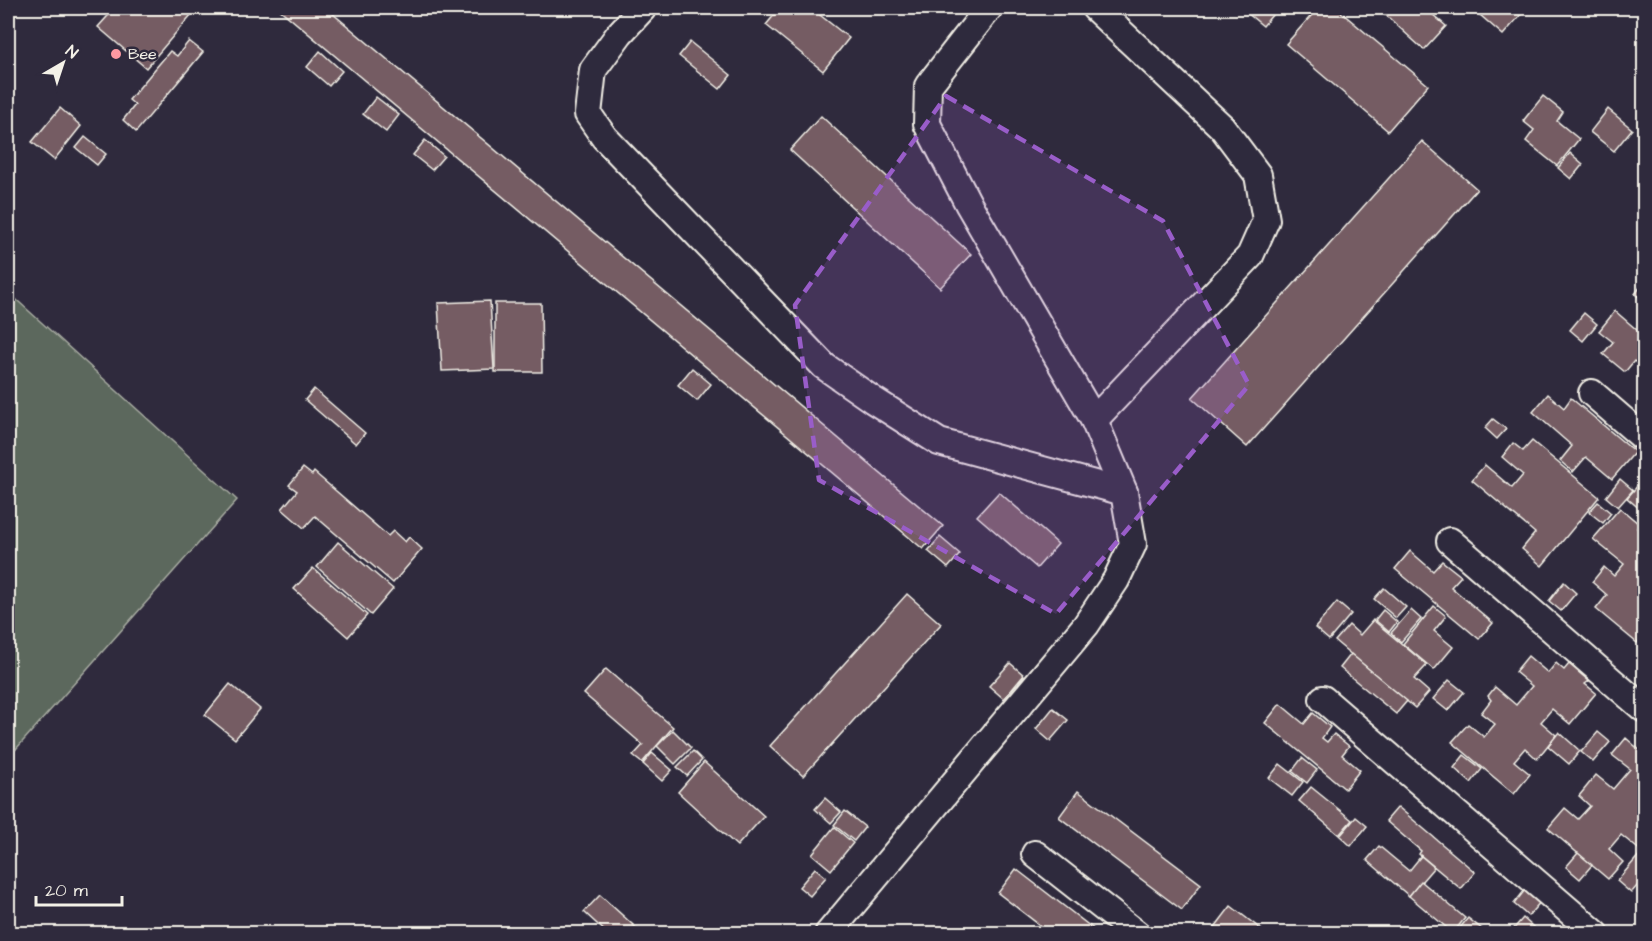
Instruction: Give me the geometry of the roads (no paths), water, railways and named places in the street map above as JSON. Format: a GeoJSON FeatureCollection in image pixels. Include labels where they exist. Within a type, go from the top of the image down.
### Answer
{"type":"FeatureCollection","features":[{"type":"Feature","properties":{"kind":"street"},"geometry":{"type":"LineString","coordinates":[[643,8],[620,33],[593,70],[588,114],[604,137],[824,366],[939,442],[1124,492]]}},
{"type":"Feature","properties":{"kind":"street"},"geometry":{"type":"LineString","coordinates":[[828,933],[1086,625],[1116,580],[1133,544],[1124,492],[1094,420],[969,205],[927,124],[928,86],[989,8]]}},
{"type":"Feature","properties":{"kind":"street"},"geometry":{"type":"LineString","coordinates":[[1094,420],[1250,256],[1266,220],[1258,175],[1222,127],[1095,8]]}},
{"type":"Feature","properties":{"kind":"street"},"geometry":{"type":"LineString","coordinates":[[1592,393],[1644,438]]}},
{"type":"Feature","properties":{"kind":"street"},"geometry":{"type":"LineString","coordinates":[[1450,541],[1644,709]]}},
{"type":"Feature","properties":{"kind":"street"},"geometry":{"type":"LineString","coordinates":[[1323,699],[1596,933]]}},
{"type":"Feature","properties":{"kind":"street"},"geometry":{"type":"LineString","coordinates":[[1035,854],[1137,933]]}},
{"type":"Feature","properties":{"kind":"place","name":"Bee"},"geometry":{"type":"Point","coordinates":[116,54]}}]}
